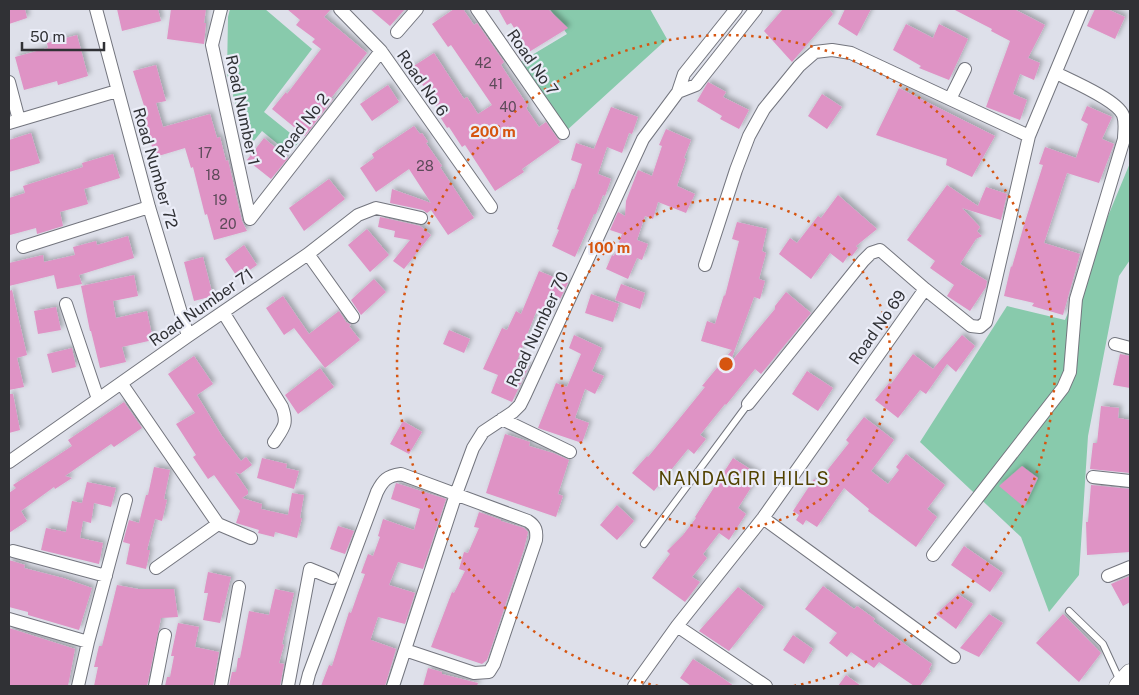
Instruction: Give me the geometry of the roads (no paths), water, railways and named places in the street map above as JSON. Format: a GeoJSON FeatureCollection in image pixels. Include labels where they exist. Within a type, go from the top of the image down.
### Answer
{"type":"FeatureCollection","features":[{"type":"Feature","properties":{"kind":"street","name":"Road Number 72"},"geometry":{"type":"LineString","coordinates":[[96,9],[149,207],[188,336]]}},
{"type":"Feature","properties":{"kind":"street","name":"Road Number 1"},"geometry":{"type":"LineString","coordinates":[[221,9],[212,45],[250,219]]}},
{"type":"Feature","properties":{"kind":"street","name":"Road No 6"},"geometry":{"type":"LineString","coordinates":[[340,9],[381,51],[491,207]]}},
{"type":"Feature","properties":{"kind":"street"},"geometry":{"type":"LineString","coordinates":[[397,32],[417,9]]}},
{"type":"Feature","properties":{"kind":"street","name":"Road No 7"},"geometry":{"type":"LineString","coordinates":[[477,9],[563,133]]}},
{"type":"Feature","properties":{"kind":"street"},"geometry":{"type":"LineString","coordinates":[[678,92],[684,74],[736,9]]}},
{"type":"Feature","properties":{"kind":"street","name":"Road Number 70"},"geometry":{"type":"LineString","coordinates":[[393,686],[473,448],[483,432],[520,405],[643,139],[678,92],[696,85],[756,9]]}},
{"type":"Feature","properties":{"kind":"street","name":"Road No 69"},"geometry":{"type":"LineString","coordinates":[[634,686],[676,626],[763,518],[924,288],[971,326],[980,327],[986,322],[1029,136],[1082,9]]}},
{"type":"Feature","properties":{"kind":"street"},"geometry":{"type":"LineString","coordinates":[[705,265],[749,136],[764,109],[799,66],[815,52],[832,50],[851,53],[1029,136]]}},
{"type":"Feature","properties":{"kind":"street","name":"Road No 2"},"geometry":{"type":"LineString","coordinates":[[250,219],[381,51]]}},
{"type":"Feature","properties":{"kind":"street"},"geometry":{"type":"LineString","coordinates":[[950,99],[965,69]]}},
{"type":"Feature","properties":{"kind":"street"},"geometry":{"type":"LineString","coordinates":[[933,555],[1063,388],[1070,372],[1076,299],[1124,139],[1125,123],[1122,113],[1114,103],[1056,73]]}},
{"type":"Feature","properties":{"kind":"street"},"geometry":{"type":"LineString","coordinates":[[9,82],[14,122],[117,91]]}},
{"type":"Feature","properties":{"kind":"street"},"geometry":{"type":"LineString","coordinates":[[23,247],[149,207]]}},
{"type":"Feature","properties":{"kind":"street","name":"Road Number 71"},"geometry":{"type":"LineString","coordinates":[[9,462],[121,382],[308,254],[358,215],[376,208],[421,218]]}},
{"type":"Feature","properties":{"kind":"street"},"geometry":{"type":"LineString","coordinates":[[748,404],[856,268],[872,252],[880,250],[924,288]]}},
{"type":"Feature","properties":{"kind":"street"},"geometry":{"type":"LineString","coordinates":[[308,254],[353,317]]}},
{"type":"Feature","properties":{"kind":"street"},"geometry":{"type":"LineString","coordinates":[[66,304],[98,399]]}},
{"type":"Feature","properties":{"kind":"street"},"geometry":{"type":"LineString","coordinates":[[223,312],[282,407],[286,417],[286,425],[274,442]]}},
{"type":"Feature","properties":{"kind":"street"},"geometry":{"type":"LineString","coordinates":[[1115,344],[1130,348]]}},
{"type":"Feature","properties":{"kind":"street"},"geometry":{"type":"LineString","coordinates":[[121,382],[218,524],[252,538]]}},
{"type":"Feature","properties":{"kind":"street"},"geometry":{"type":"LineString","coordinates":[[502,419],[570,452]]}},
{"type":"Feature","properties":{"kind":"street"},"geometry":{"type":"LineString","coordinates":[[306,686],[382,481],[389,476],[401,474],[528,521],[534,525],[537,532],[536,540],[494,664],[488,672],[474,674],[405,650]]}},
{"type":"Feature","properties":{"kind":"street"},"geometry":{"type":"LineString","coordinates":[[1094,477],[1130,481]]}},
{"type":"Feature","properties":{"kind":"street"},"geometry":{"type":"LineString","coordinates":[[78,686],[126,500]]}},
{"type":"Feature","properties":{"kind":"street"},"geometry":{"type":"LineString","coordinates":[[763,518],[954,657]]}},
{"type":"Feature","properties":{"kind":"street"},"geometry":{"type":"LineString","coordinates":[[156,568],[218,524]]}},
{"type":"Feature","properties":{"kind":"street"},"geometry":{"type":"LineString","coordinates":[[14,551],[106,576]]}},
{"type":"Feature","properties":{"kind":"street"},"geometry":{"type":"LineString","coordinates":[[1108,576],[1130,567]]}},
{"type":"Feature","properties":{"kind":"street"},"geometry":{"type":"LineString","coordinates":[[288,686],[310,570],[332,578]]}},
{"type":"Feature","properties":{"kind":"street"},"geometry":{"type":"LineString","coordinates":[[221,686],[239,587]]}},
{"type":"Feature","properties":{"kind":"street"},"geometry":{"type":"LineString","coordinates":[[9,619],[88,642]]}},
{"type":"Feature","properties":{"kind":"street"},"geometry":{"type":"LineString","coordinates":[[676,626],[766,686]]}},
{"type":"Feature","properties":{"kind":"street"},"geometry":{"type":"LineString","coordinates":[[155,686],[165,635]]}},
{"type":"Feature","properties":{"kind":"lane"},"geometry":{"type":"LineString","coordinates":[[644,544],[748,404]]}},
{"type":"Feature","properties":{"kind":"lane"},"geometry":{"type":"LineString","coordinates":[[1069,611],[1103,644],[1123,681]]}},
{"type":"Feature","properties":{"kind":"district","name":"NANDAGIRI HILLS"},"geometry":{"type":"Point","coordinates":[744,479]}}]}
